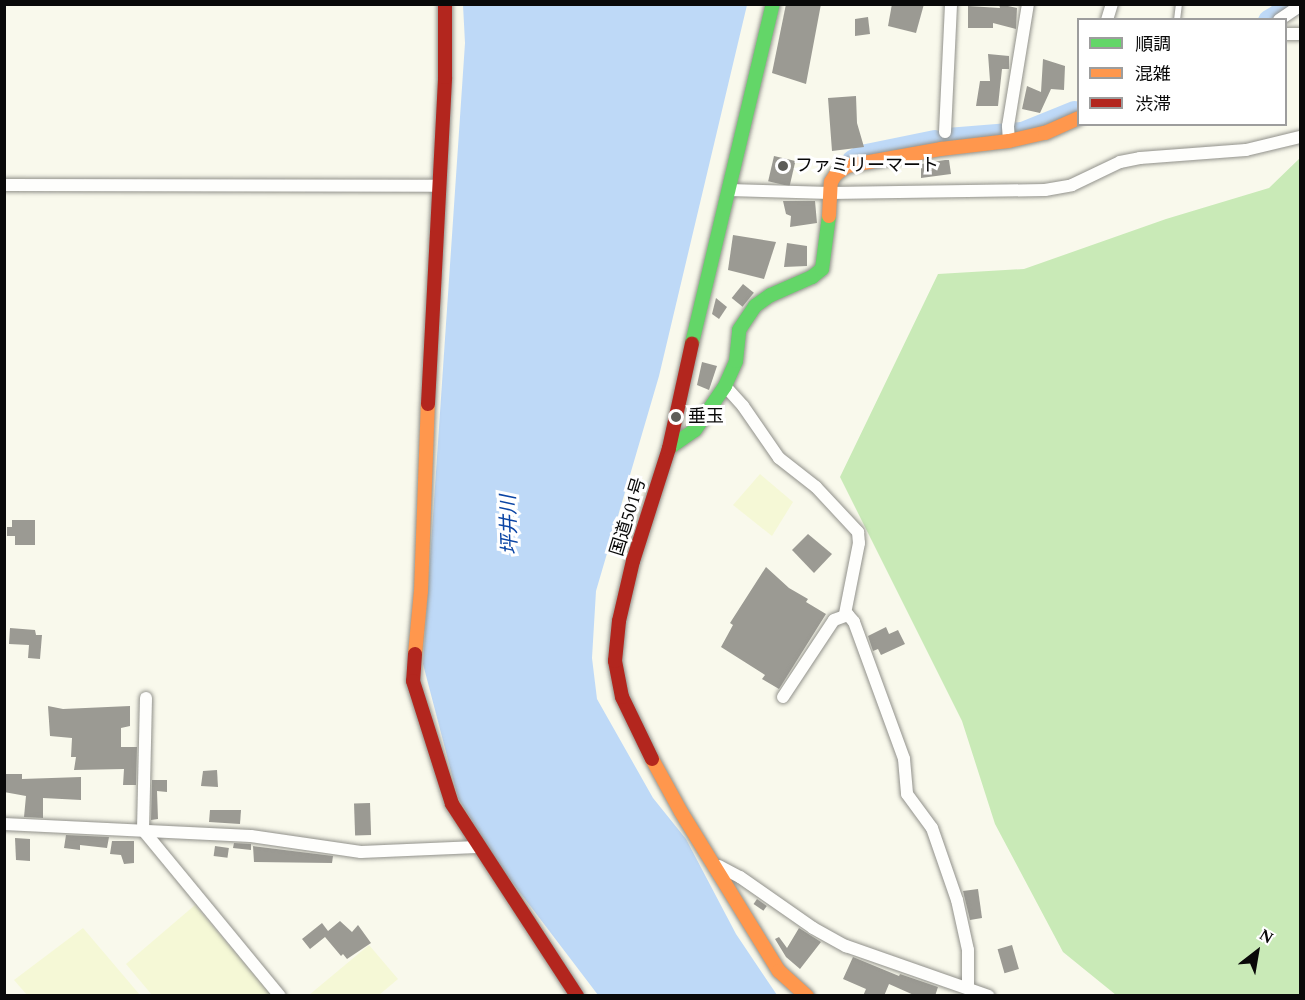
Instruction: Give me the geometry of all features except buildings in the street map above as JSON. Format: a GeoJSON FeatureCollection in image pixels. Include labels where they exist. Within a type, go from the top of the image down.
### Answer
{"type":"FeatureCollection","features":[{"type":"Feature","properties":{"kind":"main road"},"geometry":{"type":"LineString","coordinates":[[445,4],[445,77],[432,297],[421,591],[413,681],[452,804],[477,847],[577,996]]}},
{"type":"Feature","properties":{"kind":"main road","name":"国道501号"},"geometry":{"type":"LineString","coordinates":[[773,4],[669,448],[633,561],[619,621],[615,661],[622,698],[640,738],[681,812],[716,864],[779,972],[807,996]]}},
{"type":"Feature","properties":{"kind":"main road"},"geometry":{"type":"LineString","coordinates":[[669,448],[695,430],[725,386],[736,361],[739,330],[754,306],[771,295],[812,278],[822,268],[826,253],[831,182],[836,174],[847,166],[1009,134],[1045,133],[1077,118]]}},
{"type":"Feature","properties":{"kind":"street"},"geometry":{"type":"LineString","coordinates":[[945,132],[951,4]]}},
{"type":"Feature","properties":{"kind":"street"},"geometry":{"type":"LineString","coordinates":[[1009,134],[1028,4]]}},
{"type":"Feature","properties":{"kind":"street"},"geometry":{"type":"LineString","coordinates":[[1282,18],[1300,6]]}},
{"type":"Feature","properties":{"kind":"street"},"geometry":{"type":"LineString","coordinates":[[729,190],[830,193],[1045,190],[1072,185],[1120,162],[1140,158],[1246,150],[1300,137]]}},
{"type":"Feature","properties":{"kind":"street"},"geometry":{"type":"LineString","coordinates":[[4,185],[440,186]]}},
{"type":"Feature","properties":{"kind":"street"},"geometry":{"type":"LineString","coordinates":[[725,386],[743,406],[779,458],[816,487],[858,532],[859,543],[845,614]]}},
{"type":"Feature","properties":{"kind":"street"},"geometry":{"type":"LineString","coordinates":[[783,697],[834,620],[845,614]]}},
{"type":"Feature","properties":{"kind":"street"},"geometry":{"type":"LineString","coordinates":[[845,614],[854,622],[904,759],[907,794],[932,828],[957,900],[968,950],[968,987]]}},
{"type":"Feature","properties":{"kind":"street"},"geometry":{"type":"LineString","coordinates":[[146,698],[143,830],[280,996]]}},
{"type":"Feature","properties":{"kind":"street"},"geometry":{"type":"LineString","coordinates":[[4,824],[251,836],[361,852],[477,847]]}},
{"type":"Feature","properties":{"kind":"street"},"geometry":{"type":"LineString","coordinates":[[716,864],[740,877],[813,928],[846,946],[989,996]]}},
{"type":"Feature","properties":{"kind":"green space"},"geometry":{"type":"Polygon","coordinates":[[[1300,158],[1300,995],[1116,995],[1063,952],[995,824],[962,721],[840,477],[938,274],[1024,269],[1166,219],[1269,188],[1300,158]]]}},
{"type":"Feature","properties":{"kind":"green space"},"geometry":{"type":"Polygon","coordinates":[[[760,474],[793,502],[772,536],[733,505],[760,474]]]}},
{"type":"Feature","properties":{"kind":"green space"},"geometry":{"type":"Polygon","coordinates":[[[195,905],[271,995],[152,995],[126,964],[195,905]]]}},
{"type":"Feature","properties":{"kind":"green space"},"geometry":{"type":"Polygon","coordinates":[[[83,928],[140,995],[27,995],[14,980],[83,928]]]}},
{"type":"Feature","properties":{"kind":"green space"},"geometry":{"type":"Polygon","coordinates":[[[369,945],[398,979],[379,995],[309,995],[369,945]]]}},
{"type":"Feature","properties":{"kind":"water","name":"坪井川"},"geometry":{"type":"Polygon","coordinates":[[[463,5],[747,5],[659,376],[596,591],[592,658],[597,699],[653,798],[686,839],[736,934],[777,995],[598,995],[499,865],[458,798],[423,664],[465,43],[463,5]]]}},
{"type":"Feature","properties":{"kind":"waterway"},"geometry":{"type":"LineString","coordinates":[[1271,18],[1293,5]]}},
{"type":"Feature","properties":{"kind":"waterway"},"geometry":{"type":"LineString","coordinates":[[947,138],[1022,132],[1074,111]]}},
{"type":"Feature","properties":{"kind":"waterway"},"geometry":{"type":"LineString","coordinates":[[852,160],[861,155],[934,140]]}},
{"type":"Feature","properties":{"kind":"traffic: fast"},"geometry":{"type":"LineString","coordinates":[[692,343],[773,4]]}},
{"type":"Feature","properties":{"kind":"traffic: fast"},"geometry":{"type":"LineString","coordinates":[[669,448],[695,430],[725,386],[736,361],[739,330],[755,306],[771,295],[812,277],[822,269],[829,216]]}},
{"type":"Feature","properties":{"kind":"traffic: slow"},"geometry":{"type":"LineString","coordinates":[[829,216],[831,182],[836,174],[847,166],[941,149],[1009,141],[1045,133],[1077,118]]}},
{"type":"Feature","properties":{"kind":"traffic: slow"},"geometry":{"type":"LineString","coordinates":[[415,654],[421,591],[428,404]]}},
{"type":"Feature","properties":{"kind":"traffic: slow"},"geometry":{"type":"LineString","coordinates":[[652,759],[681,812],[779,971],[807,996]]}},
{"type":"Feature","properties":{"kind":"traffic: jam"},"geometry":{"type":"LineString","coordinates":[[428,404],[445,77],[445,4]]}},
{"type":"Feature","properties":{"kind":"traffic: jam"},"geometry":{"type":"LineString","coordinates":[[652,759],[622,697],[615,661],[619,621],[633,561],[669,448],[692,343]]}},
{"type":"Feature","properties":{"kind":"traffic: jam"},"geometry":{"type":"LineString","coordinates":[[415,654],[413,681],[452,804],[577,996]]}},
{"type":"Feature","properties":{"kind":"place","name":"ファミリーマート"},"geometry":{"type":"Point","coordinates":[783,166]}},
{"type":"Feature","properties":{"kind":"place","name":"垂玉"},"geometry":{"type":"Point","coordinates":[676,417]}}]}
